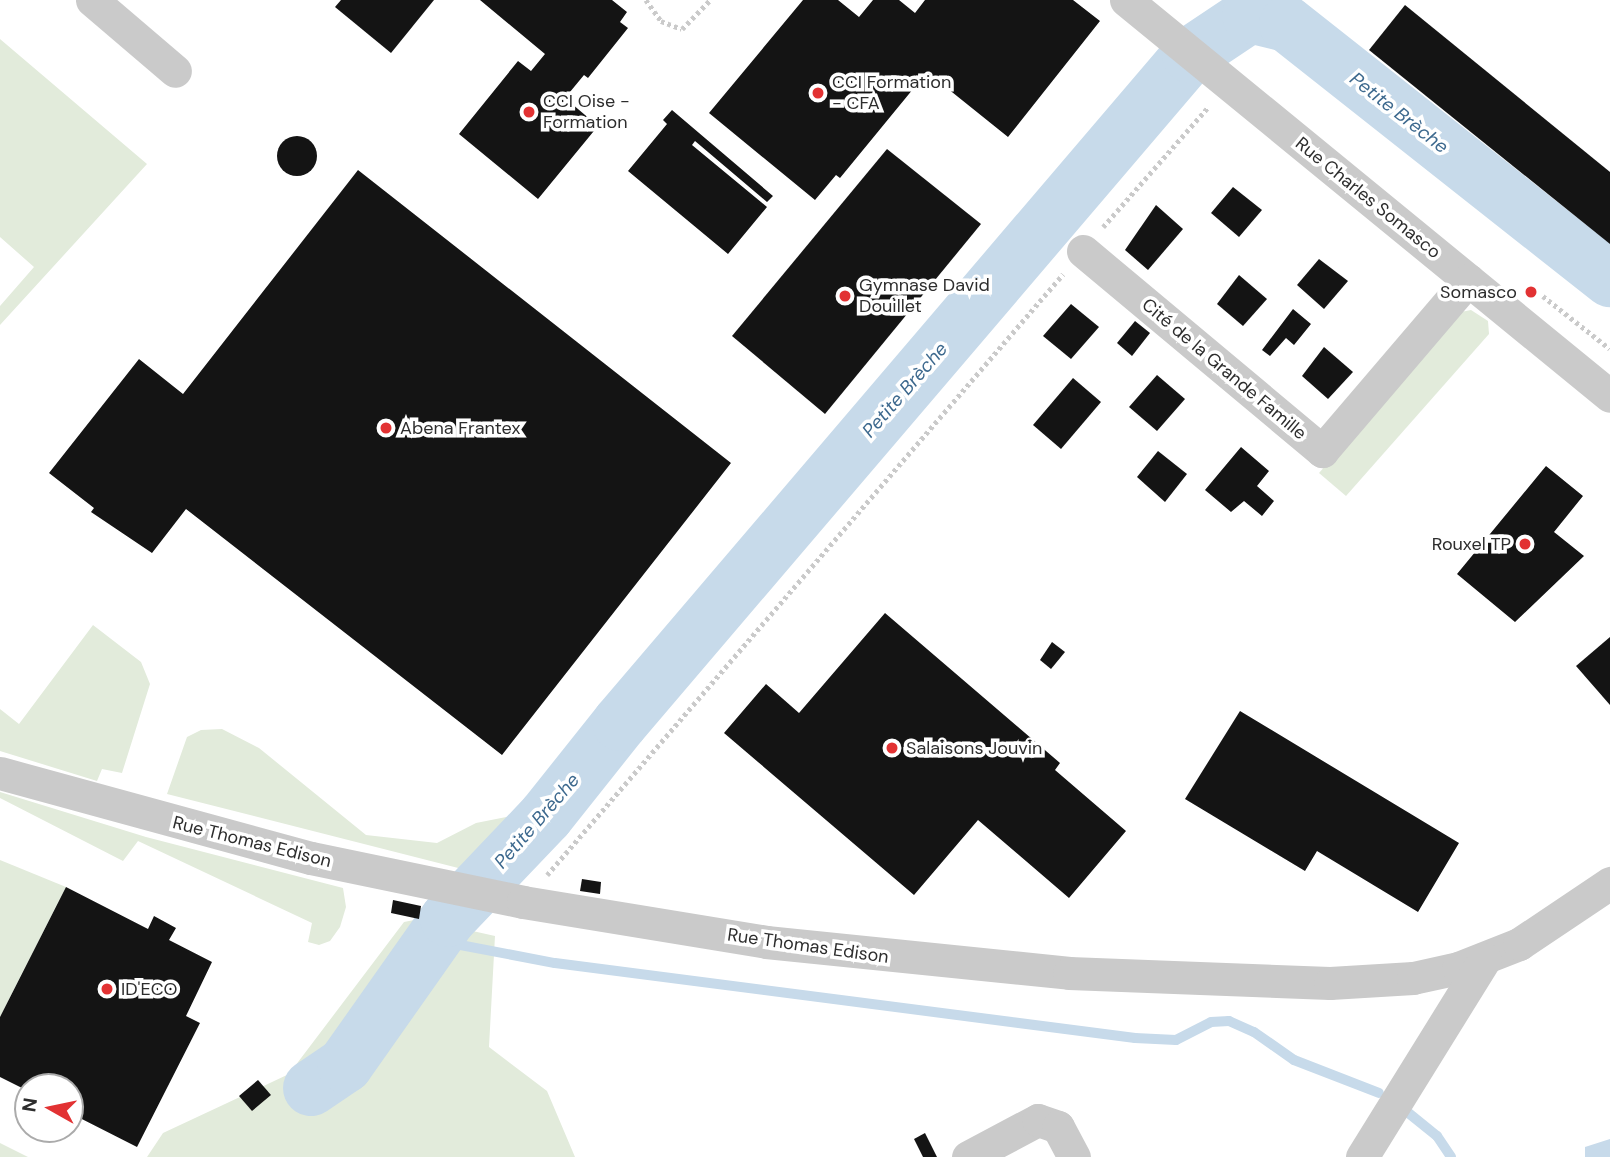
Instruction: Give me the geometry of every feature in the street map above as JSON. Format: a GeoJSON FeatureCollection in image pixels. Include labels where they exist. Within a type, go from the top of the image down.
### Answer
{"type":"FeatureCollection","features":[{"type":"Feature","properties":{"kind":"street"},"geometry":{"type":"LineString","coordinates":[[92,0],[175,71]]}},
{"type":"Feature","properties":{"kind":"street","name":"Rue Charles Somasco"},"geometry":{"type":"LineString","coordinates":[[1126,0],[1610,396]]}},
{"type":"Feature","properties":{"kind":"street","name":"Cité de la Grande Famille"},"geometry":{"type":"LineString","coordinates":[[1083,251],[1322,451],[1468,279]]}},
{"type":"Feature","properties":{"kind":"street","name":"Rue Thomas Edison"},"geometry":{"type":"LineString","coordinates":[[0,773],[204,831],[444,887],[513,900],[793,946],[1069,973],[1359,983],[1439,974],[1485,959],[1553,924],[1610,883]]}},
{"type":"Feature","properties":{"kind":"street"},"geometry":{"type":"LineString","coordinates":[[1362,1157],[1388,1121],[1401,1088],[1485,959]]}},
{"type":"Feature","properties":{"kind":"street"},"geometry":{"type":"LineString","coordinates":[[968,1157],[1038,1120],[1058,1127],[1074,1157]]}},
{"type":"Feature","properties":{"kind":"path"},"geometry":{"type":"LineString","coordinates":[[646,0],[661,21],[682,29],[710,0]]}},
{"type":"Feature","properties":{"kind":"path"},"geometry":{"type":"LineString","coordinates":[[513,900],[1083,251],[1224,80]]}},
{"type":"Feature","properties":{"kind":"green space"},"geometry":{"type":"Polygon","coordinates":[[[0,39],[147,164],[0,325],[0,306],[34,267],[0,237],[0,39]]]}},
{"type":"Feature","properties":{"kind":"green space"},"geometry":{"type":"Polygon","coordinates":[[[1471,310],[1488,321],[1489,334],[1346,496],[1319,473],[1461,312],[1471,310]]]}},
{"type":"Feature","properties":{"kind":"green space"},"geometry":{"type":"Polygon","coordinates":[[[93,625],[141,662],[150,684],[122,773],[102,769],[97,781],[0,751],[0,709],[19,724],[93,625]]]}},
{"type":"Feature","properties":{"kind":"green space"},"geometry":{"type":"Polygon","coordinates":[[[222,729],[259,748],[366,835],[437,843],[476,823],[517,815],[470,871],[167,794],[187,737],[201,730],[222,729]]]}},
{"type":"Feature","properties":{"kind":"green space"},"geometry":{"type":"Polygon","coordinates":[[[0,792],[146,837],[343,888],[346,907],[340,927],[330,941],[319,945],[308,942],[312,923],[138,841],[123,861],[0,798],[0,792]]]}},
{"type":"Feature","properties":{"kind":"green space"},"geometry":{"type":"Polygon","coordinates":[[[0,860],[66,887],[0,1017],[0,860]]]}},
{"type":"Feature","properties":{"kind":"green space"},"geometry":{"type":"Polygon","coordinates":[[[419,919],[495,936],[489,1047],[547,1091],[575,1157],[147,1157],[163,1133],[289,1074],[404,922],[419,919]]]}},
{"type":"Feature","properties":{"kind":"green space"},"geometry":{"type":"Polygon","coordinates":[[[0,1143],[28,1157],[0,1157],[0,1143]]]}},
{"type":"Feature","properties":{"kind":"water"},"geometry":{"type":"Polygon","coordinates":[[[1610,1139],[1610,1157],[1585,1157],[1585,1147],[1610,1139]]]}},
{"type":"Feature","properties":{"kind":"building"},"geometry":{"type":"Polygon","coordinates":[[[341,0],[434,0],[391,53],[335,7],[341,0]]]}},
{"type":"Feature","properties":{"kind":"building","name":"CCI Oise - Formation"},"geometry":{"type":"Polygon","coordinates":[[[480,0],[612,0],[627,12],[620,22],[628,28],[588,78],[584,75],[565,98],[598,126],[538,199],[459,134],[518,61],[531,71],[545,54],[480,0]]]}},
{"type":"Feature","properties":{"kind":"building"},"geometry":{"type":"Polygon","coordinates":[[[803,0],[838,0],[859,17],[873,0],[899,0],[915,13],[925,0],[1073,0],[1100,21],[1008,137],[927,72],[840,178],[836,175],[815,200],[709,113],[803,0]]]}},
{"type":"Feature","properties":{"kind":"building"},"geometry":{"type":"Polygon","coordinates":[[[1405,5],[1610,172],[1610,244],[1369,50],[1405,5]]]}},
{"type":"Feature","properties":{"kind":"building"},"geometry":{"type":"Polygon","coordinates":[[[672,110],[773,196],[767,202],[695,141],[692,145],[767,207],[728,254],[628,171],[667,124],[663,120],[672,110]]]}},
{"type":"Feature","properties":{"kind":"building"},"geometry":{"type":"Polygon","coordinates":[[[297,136],[305,137],[311,142],[316,148],[316,164],[311,170],[305,175],[297,176],[289,175],[283,170],[278,164],[277,156],[278,148],[283,142],[289,137],[297,136]]]}},
{"type":"Feature","properties":{"kind":"building","name":"Gymnase David Douillet"},"geometry":{"type":"Polygon","coordinates":[[[887,149],[981,224],[825,414],[732,336],[887,149]]]}},
{"type":"Feature","properties":{"kind":"building","name":"Abena Frantex"},"geometry":{"type":"Polygon","coordinates":[[[358,170],[731,463],[502,755],[186,509],[152,553],[91,512],[94,508],[49,473],[139,359],[183,394],[358,170]]]}},
{"type":"Feature","properties":{"kind":"building"},"geometry":{"type":"Polygon","coordinates":[[[1233,187],[1262,210],[1239,237],[1211,213],[1233,187]]]}},
{"type":"Feature","properties":{"kind":"building"},"geometry":{"type":"Polygon","coordinates":[[[1156,205],[1183,229],[1148,270],[1125,250],[1156,205]]]}},
{"type":"Feature","properties":{"kind":"building"},"geometry":{"type":"Polygon","coordinates":[[[1319,259],[1348,281],[1324,309],[1297,285],[1319,259]]]}},
{"type":"Feature","properties":{"kind":"building"},"geometry":{"type":"Polygon","coordinates":[[[1239,275],[1267,299],[1243,326],[1217,304],[1239,275]]]}},
{"type":"Feature","properties":{"kind":"building"},"geometry":{"type":"Polygon","coordinates":[[[1071,304],[1099,327],[1071,359],[1043,336],[1071,304]]]}},
{"type":"Feature","properties":{"kind":"building"},"geometry":{"type":"Polygon","coordinates":[[[1293,309],[1311,324],[1294,345],[1286,338],[1270,356],[1262,350],[1293,309]]]}},
{"type":"Feature","properties":{"kind":"building"},"geometry":{"type":"Polygon","coordinates":[[[1135,321],[1150,333],[1132,356],[1117,343],[1135,321]]]}},
{"type":"Feature","properties":{"kind":"building"},"geometry":{"type":"Polygon","coordinates":[[[1324,347],[1353,372],[1328,399],[1302,376],[1324,347]]]}},
{"type":"Feature","properties":{"kind":"building"},"geometry":{"type":"Polygon","coordinates":[[[1157,375],[1185,399],[1157,431],[1129,407],[1157,375]]]}},
{"type":"Feature","properties":{"kind":"building"},"geometry":{"type":"Polygon","coordinates":[[[1073,378],[1101,402],[1061,449],[1033,425],[1073,378]]]}},
{"type":"Feature","properties":{"kind":"building"},"geometry":{"type":"Polygon","coordinates":[[[1241,447],[1269,471],[1257,486],[1274,501],[1262,516],[1244,501],[1231,512],[1205,490],[1241,447]]]}},
{"type":"Feature","properties":{"kind":"building"},"geometry":{"type":"Polygon","coordinates":[[[1158,451],[1187,474],[1165,502],[1137,477],[1158,451]]]}},
{"type":"Feature","properties":{"kind":"building","name":"Rouxel TP"},"geometry":{"type":"Polygon","coordinates":[[[1546,466],[1583,496],[1554,532],[1584,556],[1515,622],[1457,574],[1546,466]]]}},
{"type":"Feature","properties":{"kind":"building","name":"Salaisons Jouvin"},"geometry":{"type":"Polygon","coordinates":[[[885,613],[1060,763],[1055,770],[1126,831],[1069,898],[978,820],[914,895],[724,733],[766,684],[799,713],[885,613]]]}},
{"type":"Feature","properties":{"kind":"building"},"geometry":{"type":"Polygon","coordinates":[[[1610,637],[1610,705],[1576,666],[1610,637]]]}},
{"type":"Feature","properties":{"kind":"building"},"geometry":{"type":"Polygon","coordinates":[[[1052,642],[1065,652],[1051,669],[1040,660],[1052,642]]]}},
{"type":"Feature","properties":{"kind":"building"},"geometry":{"type":"Polygon","coordinates":[[[1240,711],[1459,843],[1418,912],[1317,851],[1305,871],[1185,799],[1240,711]]]}},
{"type":"Feature","properties":{"kind":"building"},"geometry":{"type":"Polygon","coordinates":[[[582,879],[601,882],[600,894],[580,891],[582,879]]]}},
{"type":"Feature","properties":{"kind":"building","name":"ID'ECO"},"geometry":{"type":"Polygon","coordinates":[[[66,887],[148,929],[154,916],[176,928],[169,940],[212,962],[186,1016],[200,1023],[137,1147],[84,1120],[84,1073],[14,1073],[14,1084],[0,1077],[0,1017],[66,887]]]}},
{"type":"Feature","properties":{"kind":"building"},"geometry":{"type":"Polygon","coordinates":[[[393,900],[421,906],[419,919],[391,913],[393,900]]]}},
{"type":"Feature","properties":{"kind":"building"},"geometry":{"type":"Polygon","coordinates":[[[258,1080],[271,1095],[252,1111],[239,1096],[258,1080]]]}},
{"type":"Feature","properties":{"kind":"building"},"geometry":{"type":"Polygon","coordinates":[[[925,1133],[937,1157],[923,1157],[914,1139],[925,1133]]]}},
{"type":"Feature","properties":{"kind":"waterway","name":"Petite Brèche"},"geometry":{"type":"LineString","coordinates":[[311,1088],[345,1065],[448,919],[546,816],[620,723],[1190,55],[1250,15],[1287,24],[1610,279]]}},
{"type":"Feature","properties":{"kind":"waterway"},"geometry":{"type":"LineString","coordinates":[[434,940],[555,963],[1135,1038],[1176,1040],[1211,1022],[1229,1021],[1254,1032],[1294,1060],[1379,1093]]}},
{"type":"Feature","properties":{"kind":"waterway"},"geometry":{"type":"LineString","coordinates":[[1406,1111],[1437,1136],[1451,1157]]}},
{"type":"Feature","properties":{"kind":"place","name":"CCI Formation - CFA"},"geometry":{"type":"Point","coordinates":[818,93]}},
{"type":"Feature","properties":{"kind":"place","name":"CCI Oise - Formation"},"geometry":{"type":"Point","coordinates":[529,112]}},
{"type":"Feature","properties":{"kind":"place","name":"Somasco"},"geometry":{"type":"Point","coordinates":[1531,292]}},
{"type":"Feature","properties":{"kind":"place","name":"Gymnase David Douillet"},"geometry":{"type":"Point","coordinates":[845,296]}},
{"type":"Feature","properties":{"kind":"place","name":"Abena Frantex"},"geometry":{"type":"Point","coordinates":[386,428]}},
{"type":"Feature","properties":{"kind":"place","name":"Rouxel TP"},"geometry":{"type":"Point","coordinates":[1525,544]}},
{"type":"Feature","properties":{"kind":"place","name":"Salaisons Jouvin"},"geometry":{"type":"Point","coordinates":[892,748]}},
{"type":"Feature","properties":{"kind":"place","name":"ID'ECO"},"geometry":{"type":"Point","coordinates":[107,989]}}]}
